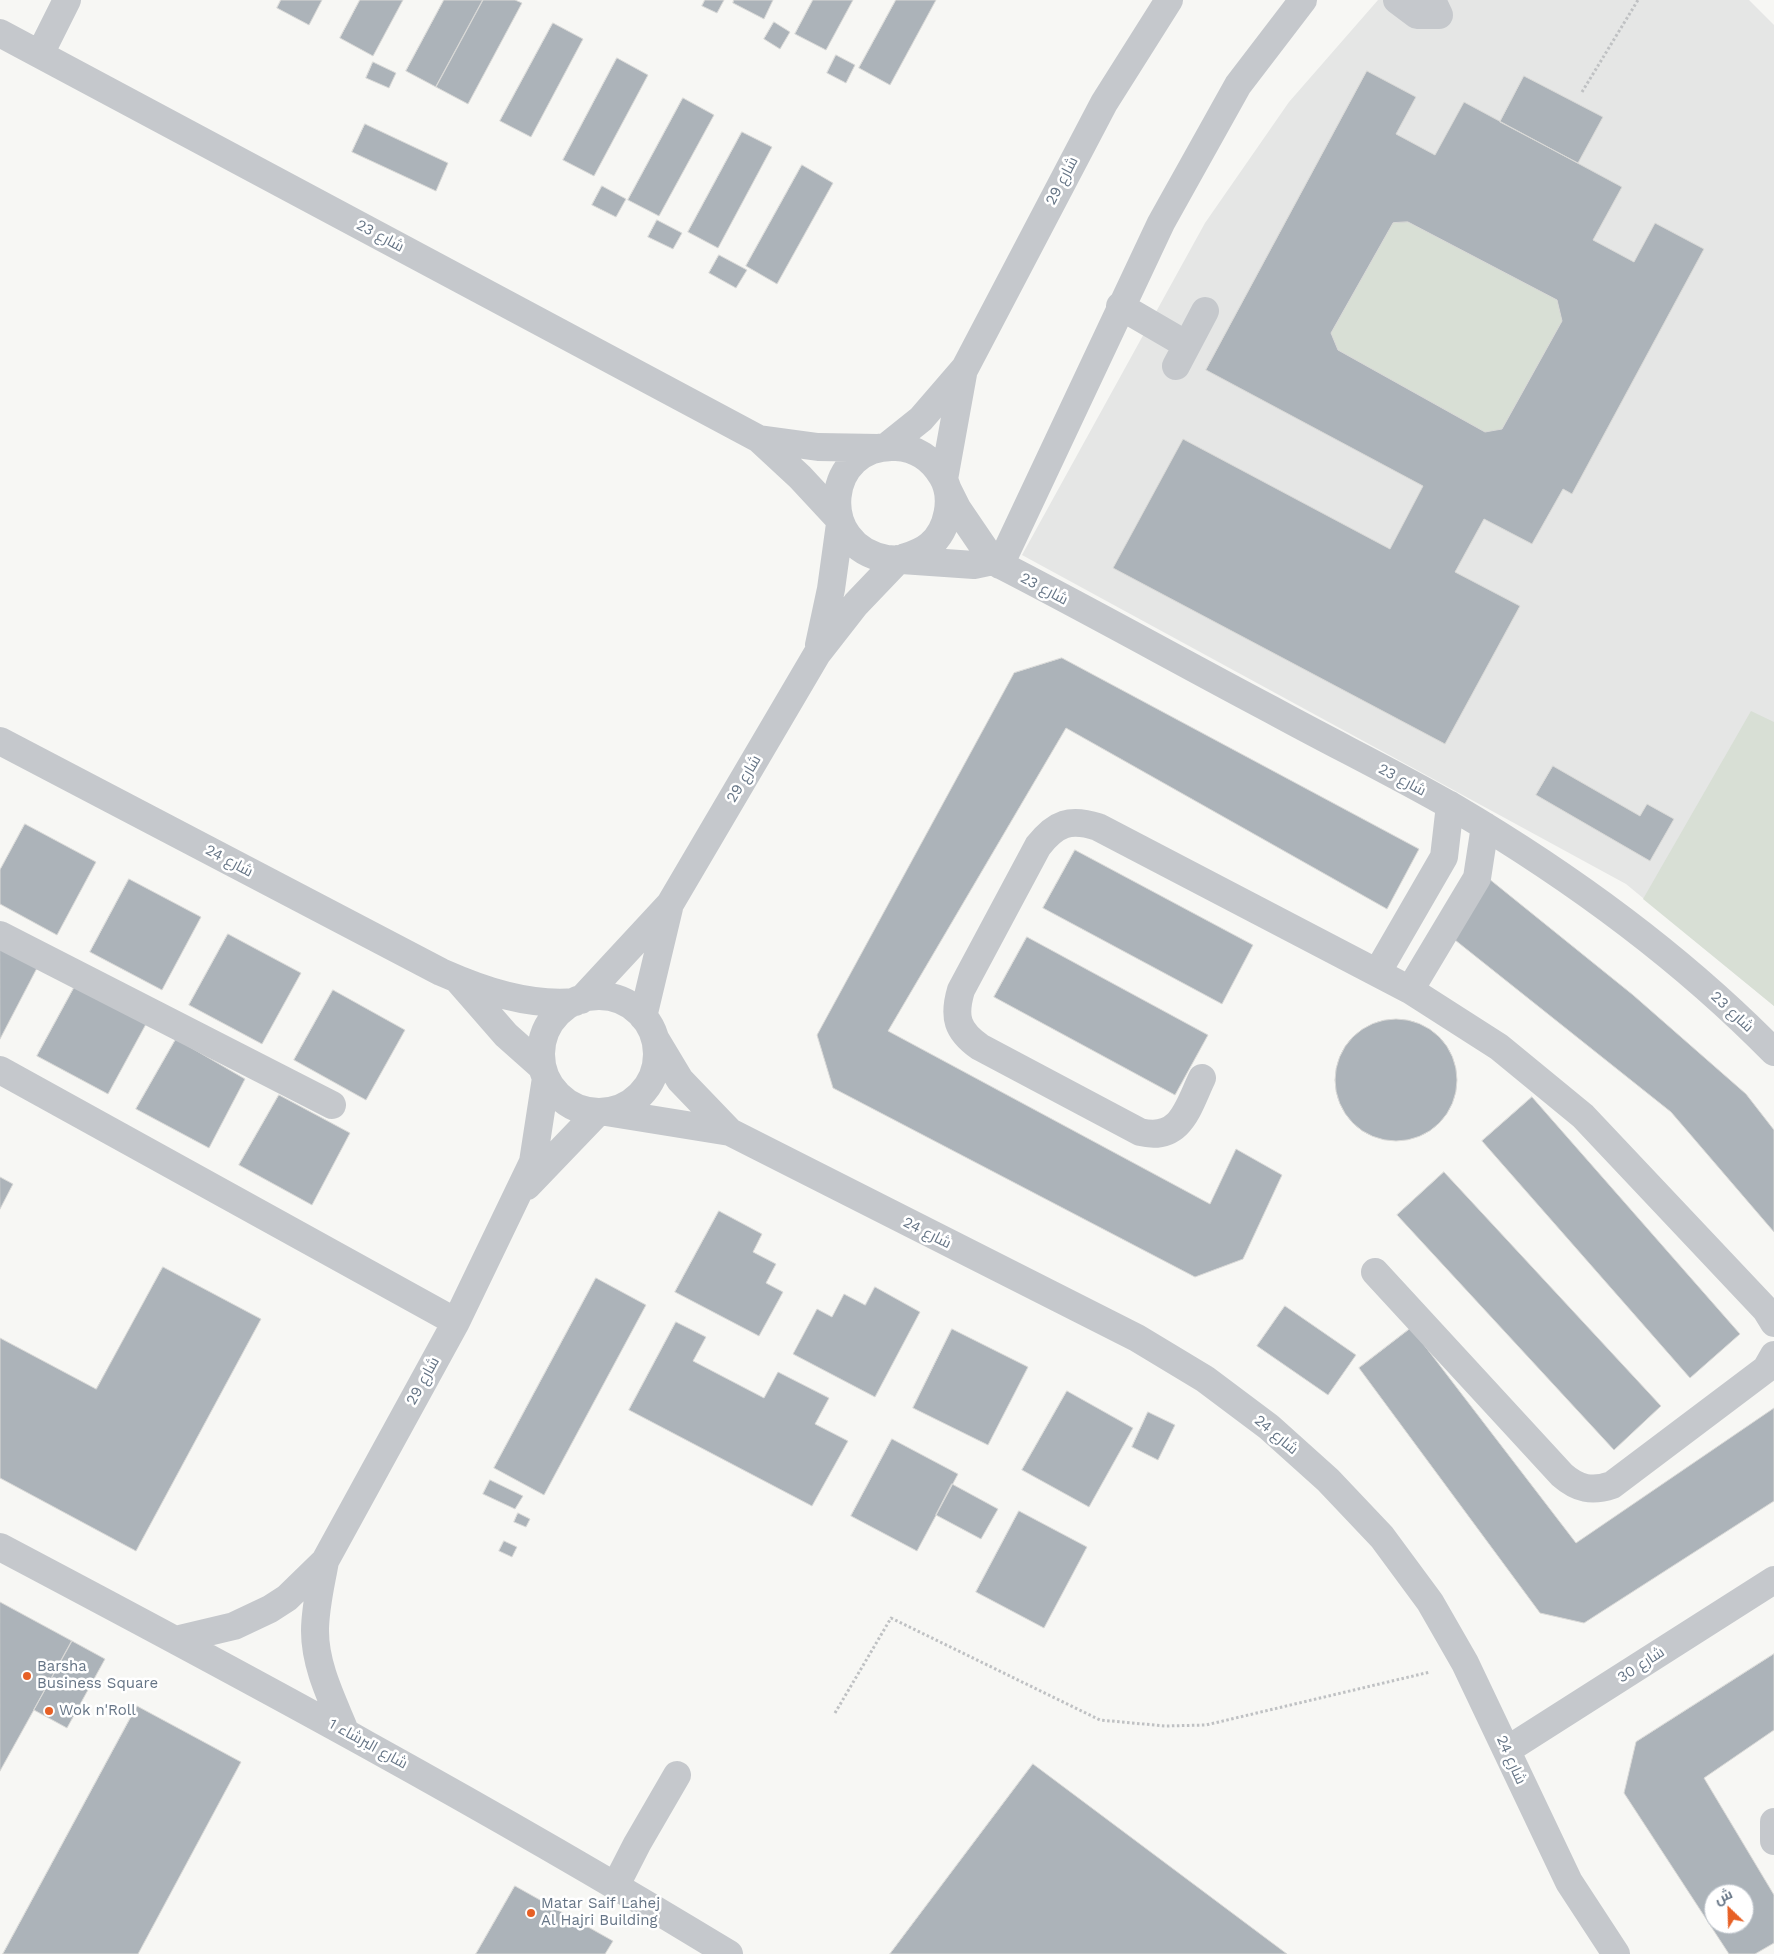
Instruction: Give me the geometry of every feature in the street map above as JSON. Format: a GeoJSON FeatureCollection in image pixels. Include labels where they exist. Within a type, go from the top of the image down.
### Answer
{"type":"FeatureCollection","features":[{"type":"Feature","properties":{"kind":"street"},"geometry":{"type":"LineString","coordinates":[[40,54],[67,0]]}},
{"type":"Feature","properties":{"kind":"street","name":"شارع 29"},"geometry":{"type":"LineString","coordinates":[[882,448],[921,419],[965,368],[1104,103],[1169,0]]}},
{"type":"Feature","properties":{"kind":"street"},"geometry":{"type":"LineString","coordinates":[[901,559],[917,553],[930,545],[940,533],[948,511],[946,483],[934,464],[920,454],[904,448],[882,448],[865,454],[853,463],[844,475],[838,489],[836,504],[839,521],[854,544],[864,551],[875,556],[901,559],[974,566],[996,563],[1120,306],[1175,197],[1238,86],[1303,0]]}},
{"type":"Feature","properties":{"kind":"street"},"geometry":{"type":"LineString","coordinates":[[1397,0],[1417,15],[1438,15],[1432,0]]}},
{"type":"Feature","properties":{"kind":"street","name":"شارع 23"},"geometry":{"type":"LineString","coordinates":[[0,33],[759,440],[800,477],[839,521]]}},
{"type":"Feature","properties":{"kind":"street"},"geometry":{"type":"LineString","coordinates":[[1120,306],[1181,355],[1205,311]]}},
{"type":"Feature","properties":{"kind":"street","name":"شارع 29"},"geometry":{"type":"LineString","coordinates":[[946,483],[965,368]]}},
{"type":"Feature","properties":{"kind":"street","name":"شارع 23"},"geometry":{"type":"LineString","coordinates":[[759,440],[818,447],[882,448]]}},
{"type":"Feature","properties":{"kind":"street","name":"شارع 23"},"geometry":{"type":"LineString","coordinates":[[946,483],[957,508],[996,563],[1485,826],[1589,894],[1645,936],[1700,982],[1774,1052]]}},
{"type":"Feature","properties":{"kind":"street","name":"شارع 29"},"geometry":{"type":"LineString","coordinates":[[817,654],[831,589],[839,521]]}},
{"type":"Feature","properties":{"kind":"street","name":"شارع 29"},"geometry":{"type":"LineString","coordinates":[[578,1001],[670,904],[817,654],[856,604],[901,559]]}},
{"type":"Feature","properties":{"kind":"street","name":"شارع 24"},"geometry":{"type":"LineString","coordinates":[[0,741],[458,980],[528,1001],[552,1004],[578,1001]]}},
{"type":"Feature","properties":{"kind":"street"},"geometry":{"type":"LineString","coordinates":[[1377,973],[1444,857],[1450,806]]}},
{"type":"Feature","properties":{"kind":"street"},"geometry":{"type":"LineString","coordinates":[[1202,1078],[1182,1118],[1175,1127],[1164,1134],[1152,1135],[1140,1132],[980,1047],[966,1037],[958,1022],[956,1006],[961,990],[1038,846],[1048,832],[1064,824],[1082,822],[1098,827],[1410,990],[1499,1047],[1583,1116],[1766,1310],[1774,1323]]}},
{"type":"Feature","properties":{"kind":"street"},"geometry":{"type":"LineString","coordinates":[[1410,990],[1477,878],[1485,826]]}},
{"type":"Feature","properties":{"kind":"street","name":"شارع 29"},"geometry":{"type":"LineString","coordinates":[[649,1028],[670,904]]}},
{"type":"Feature","properties":{"kind":"street"},"geometry":{"type":"LineString","coordinates":[[0,935],[332,1105]]}},
{"type":"Feature","properties":{"kind":"street","name":"شارع 24"},"geometry":{"type":"LineString","coordinates":[[458,980],[506,1035],[544,1072]]}},
{"type":"Feature","properties":{"kind":"street"},"geometry":{"type":"LineString","coordinates":[[598,996],[616,999],[634,1006],[649,1028],[658,1053],[651,1081],[643,1092],[620,1108],[602,1112],[572,1106],[552,1089],[544,1072],[541,1051],[544,1036],[556,1016],[578,1001],[598,996]]}},
{"type":"Feature","properties":{"kind":"street","name":"شارع 24"},"geometry":{"type":"LineString","coordinates":[[649,1028],[680,1080],[730,1132]]}},
{"type":"Feature","properties":{"kind":"street"},"geometry":{"type":"LineString","coordinates":[[0,1070],[456,1322]]}},
{"type":"Feature","properties":{"kind":"street","name":"شارع 29"},"geometry":{"type":"LineString","coordinates":[[175,1640],[234,1626],[264,1612],[287,1598],[325,1561],[456,1322],[533,1162],[544,1072]]}},
{"type":"Feature","properties":{"kind":"street","name":"شارع 29"},"geometry":{"type":"LineString","coordinates":[[515,1198],[602,1112]]}},
{"type":"Feature","properties":{"kind":"street","name":"شارع 24"},"geometry":{"type":"LineString","coordinates":[[602,1112],[730,1132],[1136,1338],[1205,1379],[1269,1427],[1328,1480],[1382,1537],[1430,1602],[1465,1663],[1507,1750],[1535,1815],[1569,1882],[1616,1954]]}},
{"type":"Feature","properties":{"kind":"street"},"geometry":{"type":"LineString","coordinates":[[1375,1272],[1562,1475],[1573,1484],[1585,1489],[1599,1489],[1612,1485],[1766,1369],[1774,1355]]}},
{"type":"Feature","properties":{"kind":"street","name":"شارع البرشاء 1"},"geometry":{"type":"LineString","coordinates":[[0,1547],[345,1731],[616,1885],[729,1954]]}},
{"type":"Feature","properties":{"kind":"street","name":"شارع 29"},"geometry":{"type":"LineString","coordinates":[[325,1561],[315,1631],[317,1649],[325,1684],[345,1731]]}},
{"type":"Feature","properties":{"kind":"street","name":"شارع 30"},"geometry":{"type":"LineString","coordinates":[[1507,1750],[1774,1580]]}},
{"type":"Feature","properties":{"kind":"street"},"geometry":{"type":"LineString","coordinates":[[616,1885],[637,1844],[677,1775]]}},
{"type":"Feature","properties":{"kind":"street"},"geometry":{"type":"LineString","coordinates":[[1774,1822],[1774,1841]]}},
{"type":"Feature","properties":{"kind":"path"},"geometry":{"type":"LineString","coordinates":[[1582,92],[1638,0]]}},
{"type":"Feature","properties":{"kind":"path"},"geometry":{"type":"LineString","coordinates":[[835,1713],[891,1618],[1100,1720],[1165,1726],[1206,1725],[1465,1663]]}},
{"type":"Feature","properties":{"kind":"shaded area"},"geometry":{"type":"Polygon","coordinates":[[[1378,0],[1749,0],[1774,25],[1774,1006],[1626,884],[1022,555],[1205,223],[1289,102],[1378,0]]]}},
{"type":"Feature","properties":{"kind":"shaded area"},"geometry":{"type":"Polygon","coordinates":[[[1408,222],[1557,300],[1562,321],[1502,429],[1485,432],[1338,350],[1331,333],[1393,223],[1408,222]]]}},
{"type":"Feature","properties":{"kind":"shaded area"},"geometry":{"type":"Polygon","coordinates":[[[1751,711],[1774,722],[1774,1006],[1643,899],[1751,711]]]}},
{"type":"Feature","properties":{"kind":"building"},"geometry":{"type":"Polygon","coordinates":[[[281,0],[322,0],[309,25],[277,8],[281,0]]]}},
{"type":"Feature","properties":{"kind":"building"},"geometry":{"type":"Polygon","coordinates":[[[360,0],[403,0],[373,56],[340,38],[360,0]]]}},
{"type":"Feature","properties":{"kind":"building"},"geometry":{"type":"Polygon","coordinates":[[[444,0],[483,0],[436,87],[406,71],[444,0]]]}},
{"type":"Feature","properties":{"kind":"building"},"geometry":{"type":"Polygon","coordinates":[[[483,0],[515,0],[522,3],[468,104],[436,87],[483,0]]]}},
{"type":"Feature","properties":{"kind":"building"},"geometry":{"type":"Polygon","coordinates":[[[705,0],[724,0],[717,13],[702,6],[705,0]]]}},
{"type":"Feature","properties":{"kind":"building"},"geometry":{"type":"Polygon","coordinates":[[[734,0],[773,0],[764,19],[733,3],[734,0]]]}},
{"type":"Feature","properties":{"kind":"building"},"geometry":{"type":"Polygon","coordinates":[[[813,0],[853,0],[826,50],[795,34],[813,0]]]}},
{"type":"Feature","properties":{"kind":"building"},"geometry":{"type":"Polygon","coordinates":[[[896,0],[936,0],[890,85],[859,68],[896,0]]]}},
{"type":"Feature","properties":{"kind":"building"},"geometry":{"type":"Polygon","coordinates":[[[774,22],[790,32],[780,49],[764,39],[774,22]]]}},
{"type":"Feature","properties":{"kind":"building"},"geometry":{"type":"Polygon","coordinates":[[[553,23],[583,39],[531,137],[500,121],[553,23]]]}},
{"type":"Feature","properties":{"kind":"building"},"geometry":{"type":"Polygon","coordinates":[[[836,55],[855,65],[846,83],[827,73],[836,55]]]}},
{"type":"Feature","properties":{"kind":"building"},"geometry":{"type":"Polygon","coordinates":[[[617,58],[648,75],[594,176],[563,160],[617,58]]]}},
{"type":"Feature","properties":{"kind":"building"},"geometry":{"type":"Polygon","coordinates":[[[373,62],[396,73],[389,88],[366,78],[373,62]]]}},
{"type":"Feature","properties":{"kind":"building"},"geometry":{"type":"Polygon","coordinates":[[[1367,71],[1416,97],[1396,134],[1435,155],[1464,102],[1622,187],[1593,240],[1634,262],[1655,223],[1704,249],[1572,494],[1563,489],[1532,544],[1484,519],[1455,572],[1520,606],[1445,744],[1113,568],[1183,439],[1390,549],[1423,486],[1206,370],[1367,71]],[[1408,222],[1393,223],[1331,333],[1338,350],[1485,432],[1502,429],[1562,321],[1557,300],[1408,222]]]}},
{"type":"Feature","properties":{"kind":"building"},"geometry":{"type":"Polygon","coordinates":[[[1524,76],[1603,117],[1578,163],[1500,122],[1524,76]]]}},
{"type":"Feature","properties":{"kind":"building"},"geometry":{"type":"Polygon","coordinates":[[[683,98],[714,115],[659,216],[628,200],[683,98]]]}},
{"type":"Feature","properties":{"kind":"building"},"geometry":{"type":"Polygon","coordinates":[[[365,124],[448,163],[436,191],[352,152],[365,124]]]}},
{"type":"Feature","properties":{"kind":"building"},"geometry":{"type":"Polygon","coordinates":[[[742,132],[772,147],[718,248],[688,232],[742,132]]]}},
{"type":"Feature","properties":{"kind":"building"},"geometry":{"type":"Polygon","coordinates":[[[802,165],[833,183],[777,284],[746,266],[802,165]]]}},
{"type":"Feature","properties":{"kind":"building"},"geometry":{"type":"Polygon","coordinates":[[[602,186],[626,199],[616,217],[592,205],[602,186]]]}},
{"type":"Feature","properties":{"kind":"building"},"geometry":{"type":"Polygon","coordinates":[[[657,220],[682,233],[673,249],[648,237],[657,220]]]}},
{"type":"Feature","properties":{"kind":"building"},"geometry":{"type":"Polygon","coordinates":[[[719,255],[747,270],[736,288],[709,273],[719,255]]]}},
{"type":"Feature","properties":{"kind":"building"},"geometry":{"type":"Polygon","coordinates":[[[1062,658],[1419,849],[1387,909],[1066,728],[888,1031],[1210,1204],[1236,1149],[1282,1175],[1243,1259],[1195,1277],[833,1088],[817,1035],[1014,673],[1062,658]]]}},
{"type":"Feature","properties":{"kind":"building"},"geometry":{"type":"Polygon","coordinates":[[[1553,766],[1640,816],[1647,804],[1674,819],[1650,861],[1536,795],[1553,766]]]}},
{"type":"Feature","properties":{"kind":"building"},"geometry":{"type":"Polygon","coordinates":[[[25,824],[96,862],[57,935],[0,904],[0,870],[25,824]]]}},
{"type":"Feature","properties":{"kind":"building"},"geometry":{"type":"Polygon","coordinates":[[[1075,850],[1253,945],[1222,1004],[1043,908],[1075,850]]]}},
{"type":"Feature","properties":{"kind":"building"},"geometry":{"type":"Polygon","coordinates":[[[1488,878],[1633,995],[1746,1094],[1774,1130],[1774,1232],[1671,1112],[1450,936],[1488,878]]]}},
{"type":"Feature","properties":{"kind":"building"},"geometry":{"type":"Polygon","coordinates":[[[129,879],[201,917],[162,990],[90,952],[129,879]]]}},
{"type":"Feature","properties":{"kind":"building"},"geometry":{"type":"Polygon","coordinates":[[[228,934],[301,973],[262,1044],[189,1005],[228,934]]]}},
{"type":"Feature","properties":{"kind":"building"},"geometry":{"type":"Polygon","coordinates":[[[1027,937],[1208,1035],[1175,1095],[994,997],[1027,937]]]}},
{"type":"Feature","properties":{"kind":"building"},"geometry":{"type":"Polygon","coordinates":[[[0,949],[37,968],[0,1039],[0,949]]]}},
{"type":"Feature","properties":{"kind":"building"},"geometry":{"type":"Polygon","coordinates":[[[75,986],[146,1024],[108,1094],[37,1056],[75,986]]]}},
{"type":"Feature","properties":{"kind":"building"},"geometry":{"type":"Polygon","coordinates":[[[333,990],[405,1030],[366,1100],[294,1060],[333,990]]]}},
{"type":"Feature","properties":{"kind":"building"},"geometry":{"type":"Polygon","coordinates":[[[1396,1019],[1408,1020],[1419,1024],[1430,1029],[1439,1037],[1447,1046],[1452,1057],[1456,1068],[1456,1092],[1452,1103],[1447,1114],[1439,1123],[1430,1131],[1419,1136],[1408,1140],[1396,1141],[1384,1140],[1373,1136],[1362,1131],[1353,1123],[1345,1114],[1340,1103],[1336,1092],[1335,1080],[1336,1068],[1340,1057],[1345,1046],[1353,1037],[1362,1029],[1373,1024],[1384,1020],[1396,1019]]]}},
{"type":"Feature","properties":{"kind":"building"},"geometry":{"type":"Polygon","coordinates":[[[176,1039],[245,1079],[209,1148],[136,1109],[176,1039]]]}},
{"type":"Feature","properties":{"kind":"building"},"geometry":{"type":"Polygon","coordinates":[[[279,1095],[350,1133],[312,1205],[239,1165],[279,1095]]]}},
{"type":"Feature","properties":{"kind":"building"},"geometry":{"type":"Polygon","coordinates":[[[1532,1097],[1740,1334],[1690,1378],[1482,1141],[1532,1097]]]}},
{"type":"Feature","properties":{"kind":"building"},"geometry":{"type":"Polygon","coordinates":[[[1444,1172],[1661,1406],[1614,1450],[1397,1215],[1444,1172]]]}},
{"type":"Feature","properties":{"kind":"building"},"geometry":{"type":"Polygon","coordinates":[[[0,1177],[13,1184],[0,1209],[0,1177]]]}},
{"type":"Feature","properties":{"kind":"building"},"geometry":{"type":"Polygon","coordinates":[[[719,1211],[762,1234],[753,1252],[776,1264],[766,1283],[783,1292],[759,1336],[675,1292],[719,1211]]]}},
{"type":"Feature","properties":{"kind":"building"},"geometry":{"type":"Polygon","coordinates":[[[163,1267],[261,1319],[136,1551],[0,1478],[0,1338],[96,1389],[163,1267]]]}},
{"type":"Feature","properties":{"kind":"building"},"geometry":{"type":"Polygon","coordinates":[[[596,1278],[646,1305],[544,1495],[494,1468],[596,1278]]]}},
{"type":"Feature","properties":{"kind":"building"},"geometry":{"type":"Polygon","coordinates":[[[875,1287],[920,1312],[875,1397],[793,1354],[817,1309],[832,1317],[844,1294],[865,1305],[875,1287]]]}},
{"type":"Feature","properties":{"kind":"building"},"geometry":{"type":"Polygon","coordinates":[[[1285,1306],[1356,1355],[1328,1395],[1257,1346],[1285,1306]]]}},
{"type":"Feature","properties":{"kind":"building"},"geometry":{"type":"Polygon","coordinates":[[[676,1322],[706,1337],[693,1361],[764,1398],[778,1372],[829,1398],[815,1424],[848,1441],[812,1506],[629,1410],[676,1322]]]}},
{"type":"Feature","properties":{"kind":"building"},"geometry":{"type":"Polygon","coordinates":[[[1411,1328],[1576,1543],[1774,1408],[1774,1501],[1584,1623],[1540,1613],[1359,1368],[1411,1328]]]}},
{"type":"Feature","properties":{"kind":"building"},"geometry":{"type":"Polygon","coordinates":[[[952,1329],[1028,1367],[988,1445],[913,1408],[952,1329]]]}},
{"type":"Feature","properties":{"kind":"building"},"geometry":{"type":"Polygon","coordinates":[[[1067,1391],[1133,1428],[1089,1507],[1022,1470],[1067,1391]]]}},
{"type":"Feature","properties":{"kind":"building"},"geometry":{"type":"Polygon","coordinates":[[[1148,1412],[1175,1425],[1158,1460],[1132,1447],[1148,1412]]]}},
{"type":"Feature","properties":{"kind":"building"},"geometry":{"type":"Polygon","coordinates":[[[892,1439],[958,1474],[917,1551],[851,1516],[892,1439]]]}},
{"type":"Feature","properties":{"kind":"building"},"geometry":{"type":"Polygon","coordinates":[[[490,1480],[523,1496],[515,1509],[483,1494],[490,1480]]]}},
{"type":"Feature","properties":{"kind":"building"},"geometry":{"type":"Polygon","coordinates":[[[952,1484],[998,1509],[981,1539],[936,1515],[952,1484]]]}},
{"type":"Feature","properties":{"kind":"building"},"geometry":{"type":"Polygon","coordinates":[[[1019,1511],[1087,1547],[1044,1628],[976,1592],[1019,1511]]]}},
{"type":"Feature","properties":{"kind":"building"},"geometry":{"type":"Polygon","coordinates":[[[518,1513],[530,1519],[526,1527],[514,1522],[518,1513]]]}},
{"type":"Feature","properties":{"kind":"building"},"geometry":{"type":"Polygon","coordinates":[[[504,1541],[517,1547],[512,1557],[499,1551],[504,1541]]]}},
{"type":"Feature","properties":{"kind":"building","name":"Barsha Business Square"},"geometry":{"type":"Polygon","coordinates":[[[0,1602],[72,1641],[0,1771],[0,1602]]]}},
{"type":"Feature","properties":{"kind":"building"},"geometry":{"type":"Polygon","coordinates":[[[72,1641],[105,1659],[67,1728],[34,1710],[72,1641]]]}},
{"type":"Feature","properties":{"kind":"building"},"geometry":{"type":"Polygon","coordinates":[[[1774,1654],[1774,1730],[1704,1778],[1774,1895],[1774,1943],[1755,1954],[1729,1954],[1716,1934],[1754,1934],[1754,1884],[1704,1884],[1704,1916],[1624,1793],[1636,1742],[1774,1654]]]}},
{"type":"Feature","properties":{"kind":"building"},"geometry":{"type":"Polygon","coordinates":[[[137,1706],[241,1762],[138,1954],[3,1954],[137,1706]]]}},
{"type":"Feature","properties":{"kind":"building"},"geometry":{"type":"Polygon","coordinates":[[[1033,1764],[1287,1954],[890,1954],[1033,1764]]]}},
{"type":"Feature","properties":{"kind":"building","name":"Matar Saif Lahej Al Hajri Building"},"geometry":{"type":"Polygon","coordinates":[[[515,1886],[613,1941],[605,1954],[476,1954],[515,1886]]]}},
{"type":"Feature","properties":{"kind":"place","name":"Barsha Business Square"},"geometry":{"type":"Point","coordinates":[27,1676]}},
{"type":"Feature","properties":{"kind":"place","name":"Wok n'Roll"},"geometry":{"type":"Point","coordinates":[49,1711]}},
{"type":"Feature","properties":{"kind":"place","name":"Matar Saif Lahej Al Hajri Building"},"geometry":{"type":"Point","coordinates":[531,1913]}}]}
